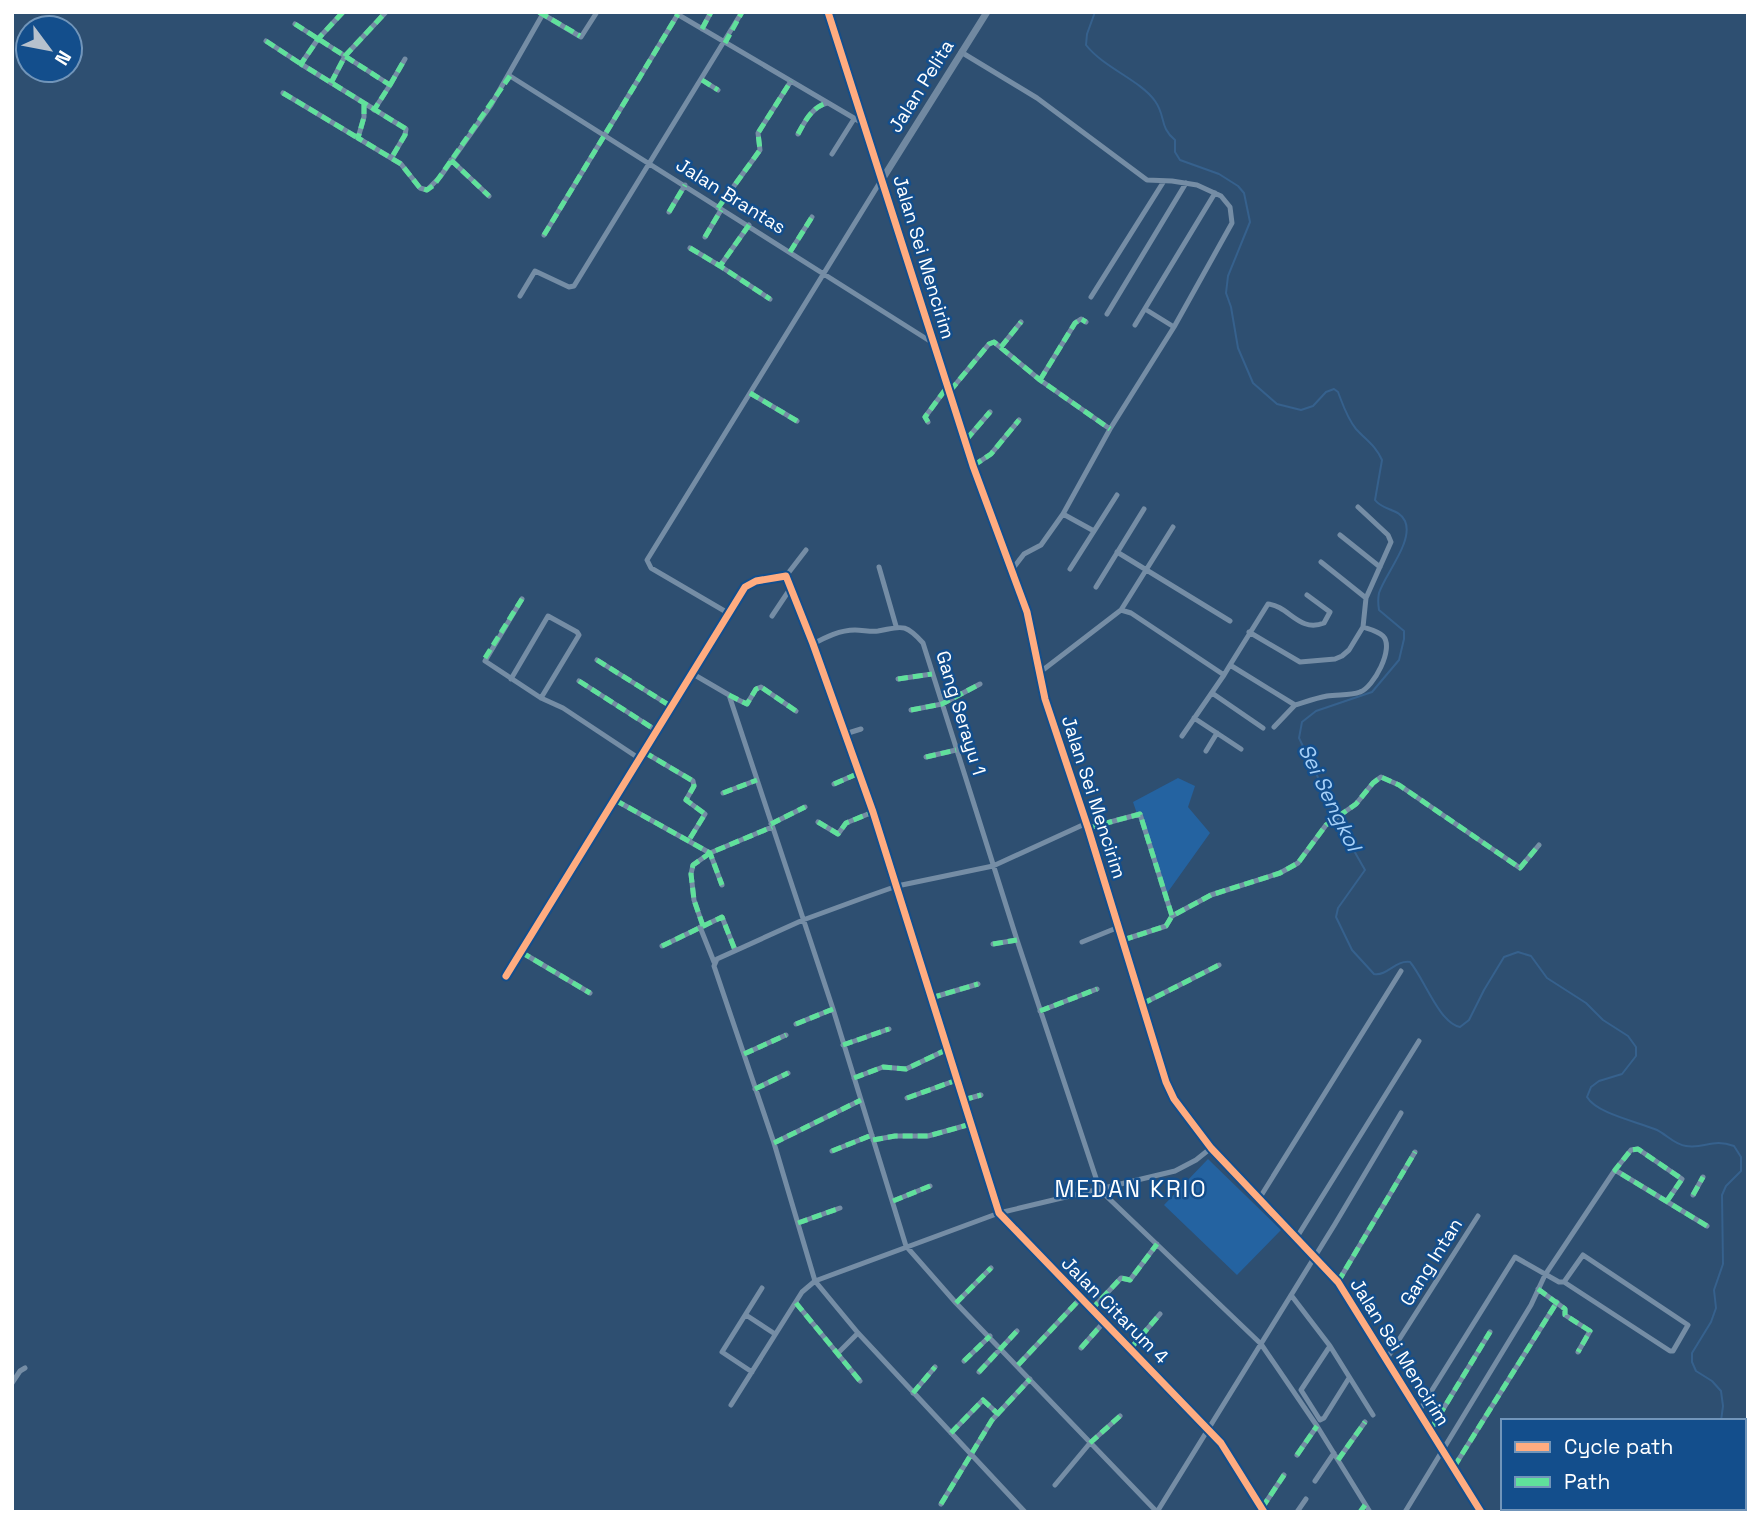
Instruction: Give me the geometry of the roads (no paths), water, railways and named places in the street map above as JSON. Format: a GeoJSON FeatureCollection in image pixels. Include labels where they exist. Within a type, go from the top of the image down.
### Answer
{"type":"FeatureCollection","features":[{"type":"Feature","properties":{"kind":"street"},"geometry":{"type":"LineString","coordinates":[[301,64],[318,39],[343,12]]}},
{"type":"Feature","properties":{"kind":"street"},"geometry":{"type":"LineString","coordinates":[[331,83],[345,56],[386,12]]}},
{"type":"Feature","properties":{"kind":"street"},"geometry":{"type":"LineString","coordinates":[[283,93],[392,157],[405,167],[420,188],[427,190],[434,185],[510,76],[542,13],[581,37],[597,12]]}},
{"type":"Feature","properties":{"kind":"street"},"geometry":{"type":"LineString","coordinates":[[702,29],[711,12]]}},
{"type":"Feature","properties":{"kind":"street"},"geometry":{"type":"LineString","coordinates":[[520,296],[535,271],[569,287],[574,286],[742,12]]}},
{"type":"Feature","properties":{"kind":"street","name":"Jalan Sei Mencirim"},"geometry":{"type":"LineString","coordinates":[[828,12],[973,466],[1027,612],[1045,698],[1088,825],[1166,1082],[1174,1100],[1211,1148],[1338,1282],[1481,1512]]}},
{"type":"Feature","properties":{"kind":"street","name":"Jalan Pelita"},"geometry":{"type":"LineString","coordinates":[[883,178],[987,12]]}},
{"type":"Feature","properties":{"kind":"street"},"geometry":{"type":"LineString","coordinates":[[544,235],[676,13],[864,124]]}},
{"type":"Feature","properties":{"kind":"street"},"geometry":{"type":"LineString","coordinates":[[295,24],[390,85]]}},
{"type":"Feature","properties":{"kind":"street"},"geometry":{"type":"LineString","coordinates":[[266,41],[407,130],[392,157]]}},
{"type":"Feature","properties":{"kind":"street"},"geometry":{"type":"LineString","coordinates":[[961,52],[1037,98],[1132,172],[1147,180],[1197,185],[1215,193],[1230,207],[1232,223],[1063,514],[1041,545],[1024,554],[1011,571]]}},
{"type":"Feature","properties":{"kind":"street"},"geometry":{"type":"LineString","coordinates":[[374,110],[405,59]]}},
{"type":"Feature","properties":{"kind":"street","name":"Jalan Brantas"},"geometry":{"type":"LineString","coordinates":[[510,76],[934,343]]}},
{"type":"Feature","properties":{"kind":"street"},"geometry":{"type":"LineString","coordinates":[[702,80],[718,90]]}},
{"type":"Feature","properties":{"kind":"street"},"geometry":{"type":"LineString","coordinates":[[705,237],[720,209],[760,150],[758,133],[791,81]]}},
{"type":"Feature","properties":{"kind":"street"},"geometry":{"type":"LineString","coordinates":[[798,134],[808,116],[827,103]]}},
{"type":"Feature","properties":{"kind":"street"},"geometry":{"type":"LineString","coordinates":[[359,138],[364,104]]}},
{"type":"Feature","properties":{"kind":"street"},"geometry":{"type":"LineString","coordinates":[[832,154],[854,119]]}},
{"type":"Feature","properties":{"kind":"street"},"geometry":{"type":"LineString","coordinates":[[452,160],[489,196]]}},
{"type":"Feature","properties":{"kind":"street"},"geometry":{"type":"LineString","coordinates":[[728,613],[651,568],[648,560],[883,178]]}},
{"type":"Feature","properties":{"kind":"street"},"geometry":{"type":"LineString","coordinates":[[1091,298],[1164,181]]}},
{"type":"Feature","properties":{"kind":"street"},"geometry":{"type":"LineString","coordinates":[[1107,314],[1186,183]]}},
{"type":"Feature","properties":{"kind":"street"},"geometry":{"type":"LineString","coordinates":[[669,212],[685,185]]}},
{"type":"Feature","properties":{"kind":"street"},"geometry":{"type":"LineString","coordinates":[[1135,325],[1215,193]]}},
{"type":"Feature","properties":{"kind":"street"},"geometry":{"type":"LineString","coordinates":[[790,252],[812,217]]}},
{"type":"Feature","properties":{"kind":"street"},"geometry":{"type":"LineString","coordinates":[[720,266],[749,225]]}},
{"type":"Feature","properties":{"kind":"street"},"geometry":{"type":"LineString","coordinates":[[690,248],[770,299]]}},
{"type":"Feature","properties":{"kind":"street"},"geometry":{"type":"LineString","coordinates":[[1145,309],[1174,327]]}},
{"type":"Feature","properties":{"kind":"street"},"geometry":{"type":"LineString","coordinates":[[1040,380],[1075,323],[1082,319],[1086,322]]}},
{"type":"Feature","properties":{"kind":"street"},"geometry":{"type":"LineString","coordinates":[[1001,347],[1021,322]]}},
{"type":"Feature","properties":{"kind":"street"},"geometry":{"type":"LineString","coordinates":[[928,422],[925,417],[991,342],[1110,429]]}},
{"type":"Feature","properties":{"kind":"street"},"geometry":{"type":"LineString","coordinates":[[750,393],[797,421]]}},
{"type":"Feature","properties":{"kind":"street"},"geometry":{"type":"LineString","coordinates":[[966,440],[990,412]]}},
{"type":"Feature","properties":{"kind":"street"},"geometry":{"type":"LineString","coordinates":[[973,466],[991,454],[1019,420]]}},
{"type":"Feature","properties":{"kind":"street"},"geometry":{"type":"LineString","coordinates":[[1070,569],[1117,495]]}},
{"type":"Feature","properties":{"kind":"street"},"geometry":{"type":"LineString","coordinates":[[1249,632],[1300,663],[1335,659],[1349,650],[1363,627],[1366,598],[1391,538],[1357,507]]}},
{"type":"Feature","properties":{"kind":"street"},"geometry":{"type":"LineString","coordinates":[[1096,587],[1144,509]]}},
{"type":"Feature","properties":{"kind":"street"},"geometry":{"type":"LineString","coordinates":[[1063,514],[1094,531]]}},
{"type":"Feature","properties":{"kind":"street"},"geometry":{"type":"LineString","coordinates":[[1039,673],[1121,610],[1173,527]]}},
{"type":"Feature","properties":{"kind":"street"},"geometry":{"type":"LineString","coordinates":[[1340,535],[1380,567]]}},
{"type":"Feature","properties":{"kind":"street"},"geometry":{"type":"LineString","coordinates":[[506,976],[745,587],[750,583],[786,576],[806,550]]}},
{"type":"Feature","properties":{"kind":"street"},"geometry":{"type":"LineString","coordinates":[[1117,552],[1230,621]]}},
{"type":"Feature","properties":{"kind":"street"},"geometry":{"type":"LineString","coordinates":[[1321,562],[1366,598]]}},
{"type":"Feature","properties":{"kind":"street"},"geometry":{"type":"LineString","coordinates":[[813,644],[838,632],[877,631],[896,626],[879,567]]}},
{"type":"Feature","properties":{"kind":"street"},"geometry":{"type":"LineString","coordinates":[[786,576],[873,812],[999,1213]]}},
{"type":"Feature","properties":{"kind":"street"},"geometry":{"type":"LineString","coordinates":[[772,615],[790,589]]}},
{"type":"Feature","properties":{"kind":"street"},"geometry":{"type":"LineString","coordinates":[[1182,736],[1268,604],[1275,605],[1304,625],[1324,623],[1330,612],[1307,595]]}},
{"type":"Feature","properties":{"kind":"street"},"geometry":{"type":"LineString","coordinates":[[522,599],[485,658],[487,663],[541,698],[563,708],[640,759]]}},
{"type":"Feature","properties":{"kind":"street"},"geometry":{"type":"LineString","coordinates":[[1121,610],[1131,613],[1224,675]]}},
{"type":"Feature","properties":{"kind":"street"},"geometry":{"type":"LineString","coordinates":[[511,679],[548,616],[577,632],[579,635],[541,698]]}},
{"type":"Feature","properties":{"kind":"street","name":"Gang Serayu 1"},"geometry":{"type":"LineString","coordinates":[[896,626],[909,631],[923,643],[1100,1190]]}},
{"type":"Feature","properties":{"kind":"street"},"geometry":{"type":"LineString","coordinates":[[1274,727],[1295,705],[1326,696],[1360,692],[1366,688],[1384,661],[1387,642],[1381,634],[1363,627]]}},
{"type":"Feature","properties":{"kind":"street"},"geometry":{"type":"LineString","coordinates":[[597,660],[672,707]]}},
{"type":"Feature","properties":{"kind":"street"},"geometry":{"type":"LineString","coordinates":[[1230,665],[1295,705]]}},
{"type":"Feature","properties":{"kind":"street"},"geometry":{"type":"LineString","coordinates":[[693,674],[747,704],[756,689],[761,687],[796,711]]}},
{"type":"Feature","properties":{"kind":"street"},"geometry":{"type":"LineString","coordinates":[[898,679],[932,674]]}},
{"type":"Feature","properties":{"kind":"street"},"geometry":{"type":"LineString","coordinates":[[579,681],[657,731]]}},
{"type":"Feature","properties":{"kind":"street"},"geometry":{"type":"LineString","coordinates":[[911,710],[942,704],[980,684]]}},
{"type":"Feature","properties":{"kind":"street"},"geometry":{"type":"LineString","coordinates":[[1212,693],[1263,728]]}},
{"type":"Feature","properties":{"kind":"street"},"geometry":{"type":"LineString","coordinates":[[729,695],[833,1009],[906,1246],[956,1303],[1157,1512],[1401,1112]]}},
{"type":"Feature","properties":{"kind":"street"},"geometry":{"type":"LineString","coordinates":[[1194,718],[1241,749]]}},
{"type":"Feature","properties":{"kind":"street"},"geometry":{"type":"LineString","coordinates":[[845,734],[862,729]]}},
{"type":"Feature","properties":{"kind":"street"},"geometry":{"type":"LineString","coordinates":[[1206,751],[1217,733]]}},
{"type":"Feature","properties":{"kind":"street"},"geometry":{"type":"LineString","coordinates":[[926,757],[956,750]]}},
{"type":"Feature","properties":{"kind":"street"},"geometry":{"type":"LineString","coordinates":[[644,752],[693,781],[694,786],[686,800],[705,813],[689,840]]}},
{"type":"Feature","properties":{"kind":"street"},"geometry":{"type":"LineString","coordinates":[[834,785],[859,773]]}},
{"type":"Feature","properties":{"kind":"street"},"geometry":{"type":"LineString","coordinates":[[1172,916],[1211,895],[1280,873],[1298,863],[1334,818],[1356,804],[1378,778],[1384,777],[1520,869],[1539,845]]}},
{"type":"Feature","properties":{"kind":"street"},"geometry":{"type":"LineString","coordinates":[[723,793],[757,780]]}},
{"type":"Feature","properties":{"kind":"street"},"geometry":{"type":"LineString","coordinates":[[615,800],[710,853],[722,885]]}},
{"type":"Feature","properties":{"kind":"street"},"geometry":{"type":"LineString","coordinates":[[805,807],[710,853],[691,869],[694,900],[713,966],[774,1143],[814,1281],[858,1333],[1025,1512]]}},
{"type":"Feature","properties":{"kind":"street"},"geometry":{"type":"LineString","coordinates":[[818,822],[838,834],[846,823],[873,812]]}},
{"type":"Feature","properties":{"kind":"street"},"geometry":{"type":"LineString","coordinates":[[714,962],[803,920],[897,886],[993,866],[1088,825],[1140,814],[1172,916],[1166,926],[1123,940]]}},
{"type":"Feature","properties":{"kind":"street"},"geometry":{"type":"LineString","coordinates":[[662,946],[722,917],[735,950]]}},
{"type":"Feature","properties":{"kind":"street"},"geometry":{"type":"LineString","coordinates":[[1083,942],[1119,927]]}},
{"type":"Feature","properties":{"kind":"street"},"geometry":{"type":"LineString","coordinates":[[993,944],[1017,940]]}},
{"type":"Feature","properties":{"kind":"street"},"geometry":{"type":"LineString","coordinates":[[521,952],[590,993]]}},
{"type":"Feature","properties":{"kind":"street"},"geometry":{"type":"LineString","coordinates":[[1142,1004],[1219,965]]}},
{"type":"Feature","properties":{"kind":"street"},"geometry":{"type":"LineString","coordinates":[[1259,1199],[1401,971]]}},
{"type":"Feature","properties":{"kind":"street"},"geometry":{"type":"LineString","coordinates":[[931,998],[978,984]]}},
{"type":"Feature","properties":{"kind":"street"},"geometry":{"type":"LineString","coordinates":[[1040,1011],[1097,989]]}},
{"type":"Feature","properties":{"kind":"street"},"geometry":{"type":"LineString","coordinates":[[796,1024],[833,1009]]}},
{"type":"Feature","properties":{"kind":"street"},"geometry":{"type":"LineString","coordinates":[[844,1045],[889,1029]]}},
{"type":"Feature","properties":{"kind":"street"},"geometry":{"type":"LineString","coordinates":[[744,1054],[786,1035]]}},
{"type":"Feature","properties":{"kind":"street"},"geometry":{"type":"LineString","coordinates":[[1297,1237],[1419,1041]]}},
{"type":"Feature","properties":{"kind":"street"},"geometry":{"type":"LineString","coordinates":[[854,1078],[883,1067],[906,1069],[948,1049]]}},
{"type":"Feature","properties":{"kind":"street"},"geometry":{"type":"LineString","coordinates":[[755,1089],[788,1073]]}},
{"type":"Feature","properties":{"kind":"street"},"geometry":{"type":"LineString","coordinates":[[907,1098],[957,1080]]}},
{"type":"Feature","properties":{"kind":"street"},"geometry":{"type":"LineString","coordinates":[[963,1100],[981,1095]]}},
{"type":"Feature","properties":{"kind":"street"},"geometry":{"type":"LineString","coordinates":[[774,1143],[861,1100]]}},
{"type":"Feature","properties":{"kind":"street"},"geometry":{"type":"LineString","coordinates":[[832,1151],[873,1137],[928,1136],[971,1124]]}},
{"type":"Feature","properties":{"kind":"street"},"geometry":{"type":"LineString","coordinates":[[731,1405],[805,1288],[814,1281],[999,1213],[1175,1171],[1211,1148]]}},
{"type":"Feature","properties":{"kind":"street"},"geometry":{"type":"LineString","coordinates":[[1405,1512],[1531,1305],[1545,1275],[1615,1170],[1634,1149],[1697,1187]]}},
{"type":"Feature","properties":{"kind":"street"},"geometry":{"type":"LineString","coordinates":[[1338,1282],[1415,1152]]}},
{"type":"Feature","properties":{"kind":"street"},"geometry":{"type":"LineString","coordinates":[[1615,1170],[1707,1226]]}},
{"type":"Feature","properties":{"kind":"street"},"geometry":{"type":"LineString","coordinates":[[1693,1195],[1703,1177]]}},
{"type":"Feature","properties":{"kind":"street"},"geometry":{"type":"LineString","coordinates":[[1667,1201],[1682,1179]]}},
{"type":"Feature","properties":{"kind":"street"},"geometry":{"type":"LineString","coordinates":[[893,1201],[930,1186]]}},
{"type":"Feature","properties":{"kind":"street"},"geometry":{"type":"LineString","coordinates":[[1100,1190],[1261,1344],[1317,1426],[1370,1512]]}},
{"type":"Feature","properties":{"kind":"street"},"geometry":{"type":"LineString","coordinates":[[798,1223],[840,1208]]}},
{"type":"Feature","properties":{"kind":"street","name":"Jalan Citarum 4"},"geometry":{"type":"LineString","coordinates":[[999,1213],[1209,1429],[1221,1443],[1263,1510]]}},
{"type":"Feature","properties":{"kind":"street","name":"Gang Intan"},"geometry":{"type":"LineString","coordinates":[[1386,1360],[1478,1216]]}},
{"type":"Feature","properties":{"kind":"street"},"geometry":{"type":"LineString","coordinates":[[1091,1310],[1121,1278],[1129,1280],[1157,1244]]}},
{"type":"Feature","properties":{"kind":"street"},"geometry":{"type":"LineString","coordinates":[[1419,1411],[1515,1256],[1557,1282],[1564,1282],[1670,1351],[1673,1351],[1688,1325],[1583,1255],[1564,1282]]}},
{"type":"Feature","properties":{"kind":"street"},"geometry":{"type":"LineString","coordinates":[[956,1303],[991,1268]]}},
{"type":"Feature","properties":{"kind":"street"},"geometry":{"type":"LineString","coordinates":[[752,1372],[722,1352],[762,1288]]}},
{"type":"Feature","properties":{"kind":"street"},"geometry":{"type":"LineString","coordinates":[[1538,1289],[1566,1309],[1565,1315],[1590,1332],[1578,1352]]}},
{"type":"Feature","properties":{"kind":"street"},"geometry":{"type":"LineString","coordinates":[[1291,1295],[1330,1346],[1373,1415]]}},
{"type":"Feature","properties":{"kind":"street"},"geometry":{"type":"LineString","coordinates":[[1018,1365],[1080,1299]]}},
{"type":"Feature","properties":{"kind":"street"},"geometry":{"type":"LineString","coordinates":[[1454,1467],[1557,1302]]}},
{"type":"Feature","properties":{"kind":"street"},"geometry":{"type":"LineString","coordinates":[[796,1303],[860,1381]]}},
{"type":"Feature","properties":{"kind":"street"},"geometry":{"type":"LineString","coordinates":[[1130,1348],[1160,1314]]}},
{"type":"Feature","properties":{"kind":"street"},"geometry":{"type":"LineString","coordinates":[[746,1315],[775,1334]]}},
{"type":"Feature","properties":{"kind":"street"},"geometry":{"type":"LineString","coordinates":[[1081,1348],[1104,1322]]}},
{"type":"Feature","properties":{"kind":"street"},"geometry":{"type":"LineString","coordinates":[[979,1372],[1017,1331]]}},
{"type":"Feature","properties":{"kind":"street"},"geometry":{"type":"LineString","coordinates":[[1431,1429],[1490,1332]]}},
{"type":"Feature","properties":{"kind":"street"},"geometry":{"type":"LineString","coordinates":[[838,1353],[858,1333]]}},
{"type":"Feature","properties":{"kind":"street"},"geometry":{"type":"LineString","coordinates":[[964,1361],[990,1336]]}},
{"type":"Feature","properties":{"kind":"street"},"geometry":{"type":"LineString","coordinates":[[1330,1346],[1301,1390],[1320,1420],[1324,1418],[1349,1378]]}},
{"type":"Feature","properties":{"kind":"street"},"geometry":{"type":"LineString","coordinates":[[913,1393],[934,1367]]}},
{"type":"Feature","properties":{"kind":"street"},"geometry":{"type":"LineString","coordinates":[[12,1383],[25,1368]]}},
{"type":"Feature","properties":{"kind":"street"},"geometry":{"type":"LineString","coordinates":[[941,1504],[998,1414],[1030,1379]]}},
{"type":"Feature","properties":{"kind":"street"},"geometry":{"type":"LineString","coordinates":[[951,1433],[983,1400],[998,1414]]}},
{"type":"Feature","properties":{"kind":"street"},"geometry":{"type":"LineString","coordinates":[[1055,1485],[1090,1443],[1120,1416]]}},
{"type":"Feature","properties":{"kind":"street"},"geometry":{"type":"LineString","coordinates":[[1338,1460],[1365,1422]]}},
{"type":"Feature","properties":{"kind":"street"},"geometry":{"type":"LineString","coordinates":[[1297,1455],[1317,1426]]}},
{"type":"Feature","properties":{"kind":"street"},"geometry":{"type":"LineString","coordinates":[[1315,1481],[1334,1453]]}},
{"type":"Feature","properties":{"kind":"street"},"geometry":{"type":"LineString","coordinates":[[1263,1510],[1284,1475]]}},
{"type":"Feature","properties":{"kind":"street"},"geometry":{"type":"LineString","coordinates":[[1297,1512],[1306,1499]]}},
{"type":"Feature","properties":{"kind":"street"},"geometry":{"type":"LineString","coordinates":[[1360,1512],[1365,1505]]}},
{"type":"Feature","properties":{"kind":"waterway","name":"Sei Sengkol"},"geometry":{"type":"LineString","coordinates":[[1095,12],[1086,45],[1102,61],[1140,87],[1155,101],[1167,131],[1175,140],[1175,152],[1180,160],[1219,174],[1244,193],[1250,222],[1228,276],[1226,293],[1238,348],[1253,383],[1277,404],[1301,410],[1313,406],[1326,392],[1334,389],[1338,392],[1353,425],[1374,447],[1382,460],[1375,500],[1399,514],[1405,521],[1406,538],[1382,585],[1378,599],[1379,610],[1404,631],[1399,660],[1372,692],[1316,711],[1302,722],[1299,738],[1336,815]]}},
{"type":"Feature","properties":{"kind":"waterway","name":"Sei Sengkol"},"geometry":{"type":"LineString","coordinates":[[1339,820],[1365,870],[1338,908],[1336,917],[1352,950],[1374,974],[1383,973],[1400,963],[1410,962],[1445,1017],[1460,1027],[1469,1020],[1504,957],[1518,952],[1531,956],[1547,978],[1586,1003],[1603,1020],[1628,1036],[1636,1047],[1636,1056],[1622,1074],[1599,1081],[1591,1087],[1587,1097],[1592,1103],[1609,1113],[1657,1130],[1682,1145],[1693,1147],[1714,1143],[1734,1146],[1741,1157],[1741,1171],[1726,1186],[1722,1195],[1723,1264],[1714,1290],[1716,1308],[1711,1322],[1692,1353],[1696,1371],[1712,1381],[1721,1391],[1721,1419]]}},
{"type":"Feature","properties":{"kind":"district","name":"MEDAN KRIO"},"geometry":{"type":"Point","coordinates":[1131,1189]}}]}
